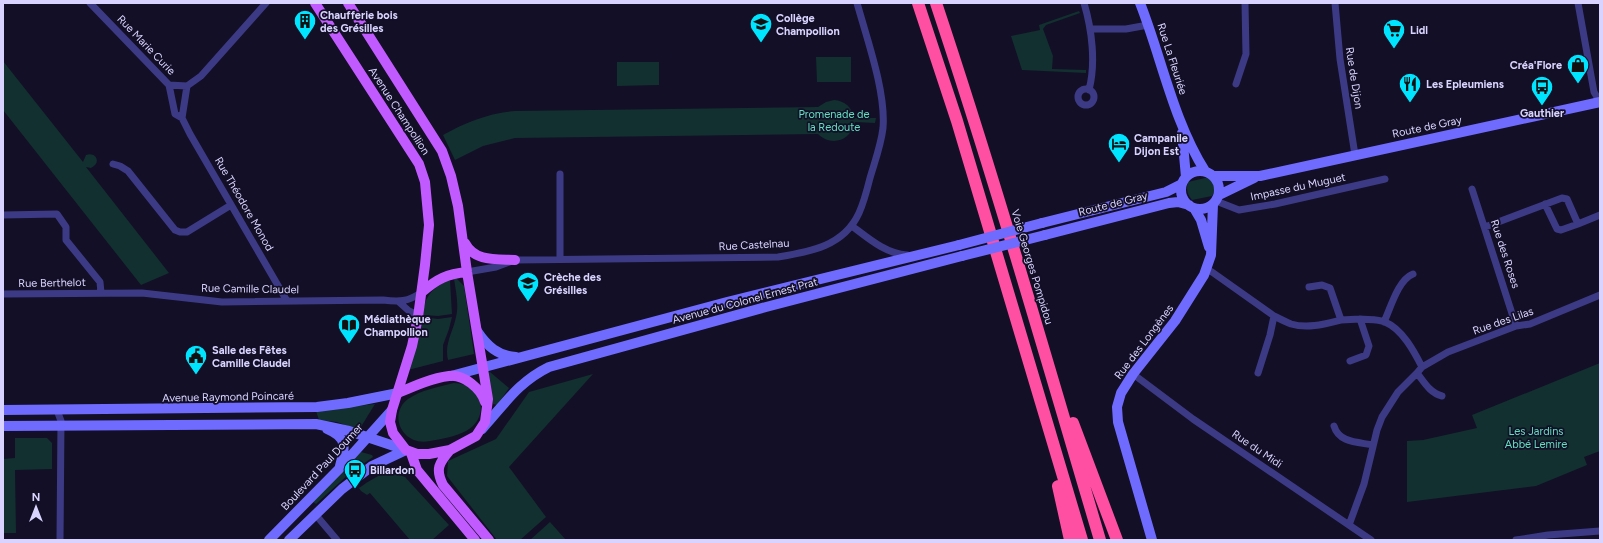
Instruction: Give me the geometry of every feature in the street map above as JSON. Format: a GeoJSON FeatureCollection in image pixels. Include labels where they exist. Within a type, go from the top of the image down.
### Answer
{"type":"FeatureCollection","features":[{"type":"Feature","properties":{"kind":"highway"},"geometry":{"type":"LineString","coordinates":[[918,3],[957,122],[1082,540]]}},
{"type":"Feature","properties":{"kind":"highway","name":"Voie Georges Pompidou"},"geometry":{"type":"LineString","coordinates":[[936,3],[1042,344],[1100,540]]}},
{"type":"Feature","properties":{"kind":"highway"},"geometry":{"type":"LineString","coordinates":[[1042,344],[1116,540]]}},
{"type":"Feature","properties":{"kind":"highway"},"geometry":{"type":"LineString","coordinates":[[1050,434],[1057,484],[1070,540]]}},
{"type":"Feature","properties":{"kind":"main road","name":"Avenue Champollion"},"geometry":{"type":"LineString","coordinates":[[315,3],[418,164],[425,182],[429,225],[422,292],[412,346],[403,371],[398,393]]}},
{"type":"Feature","properties":{"kind":"main road","name":"Avenue Champollion"},"geometry":{"type":"LineString","coordinates":[[348,3],[442,151],[454,186],[480,356],[487,388],[487,408]]}},
{"type":"Feature","properties":{"kind":"main road","name":"Rue La Fleuriée"},"geometry":{"type":"LineString","coordinates":[[1140,3],[1180,123],[1196,157],[1209,174]]}},
{"type":"Feature","properties":{"kind":"main road","name":"Route de Gray"},"geometry":{"type":"LineString","coordinates":[[1209,174],[1260,176],[1600,102]]}},
{"type":"Feature","properties":{"kind":"main road","name":"Rue La Fleuriée"},"geometry":{"type":"LineString","coordinates":[[1180,123],[1184,180]]}},
{"type":"Feature","properties":{"kind":"main road"},"geometry":{"type":"LineString","coordinates":[[1192,207],[1207,208],[1216,200],[1219,185],[1209,174],[1195,171],[1184,180],[1181,190],[1183,199],[1192,207],[1201,220],[1211,255]]}},
{"type":"Feature","properties":{"kind":"main road","name":"Route de Gray"},"geometry":{"type":"LineString","coordinates":[[1216,200],[1260,176]]}},
{"type":"Feature","properties":{"kind":"main road","name":"Route de Gray"},"geometry":{"type":"LineString","coordinates":[[1042,224],[1166,192],[1184,180]]}},
{"type":"Feature","properties":{"kind":"main road","name":"Rue des Longènes"},"geometry":{"type":"LineString","coordinates":[[1152,540],[1117,415],[1118,400],[1133,374],[1175,321],[1202,281],[1211,255],[1216,200]]}},
{"type":"Feature","properties":{"kind":"main road","name":"Route de Gray"},"geometry":{"type":"LineString","coordinates":[[1045,235],[1169,203],[1178,202],[1192,207]]}},
{"type":"Feature","properties":{"kind":"main road","name":"Avenue du Colonel Ernest Prat"},"geometry":{"type":"LineString","coordinates":[[451,376],[727,302],[1042,224]]}},
{"type":"Feature","properties":{"kind":"main road","name":"Avenue du Colonel Ernest Prat"},"geometry":{"type":"LineString","coordinates":[[476,435],[517,388],[536,374],[549,367],[766,307],[1045,235]]}},
{"type":"Feature","properties":{"kind":"main road"},"geometry":{"type":"LineString","coordinates":[[463,239],[472,252],[477,256],[487,259],[515,260]]}},
{"type":"Feature","properties":{"kind":"main road"},"geometry":{"type":"LineString","coordinates":[[422,292],[441,278],[467,272]]}},
{"type":"Feature","properties":{"kind":"main road"},"geometry":{"type":"LineString","coordinates":[[477,331],[485,342],[501,354],[522,358]]}},
{"type":"Feature","properties":{"kind":"main road"},"geometry":{"type":"LineString","coordinates":[[3,426],[316,424],[348,431],[408,452],[429,454],[450,450],[476,435],[485,422],[487,408],[484,397],[479,389],[463,380],[451,376],[398,393],[392,410],[390,422],[393,433],[408,452],[416,470],[475,540]]}},
{"type":"Feature","properties":{"kind":"main road","name":"Avenue Raymond Poincaré"},"geometry":{"type":"LineString","coordinates":[[3,410],[316,407],[348,403],[398,393]]}},
{"type":"Feature","properties":{"kind":"main road","name":"Boulevard Paul Doumer"},"geometry":{"type":"LineString","coordinates":[[269,540],[340,468],[392,410]]}},
{"type":"Feature","properties":{"kind":"main road"},"geometry":{"type":"LineString","coordinates":[[316,424],[337,434],[344,442],[345,445],[340,468]]}},
{"type":"Feature","properties":{"kind":"main road"},"geometry":{"type":"LineString","coordinates":[[450,450],[440,462],[440,478],[451,494],[489,540]]}},
{"type":"Feature","properties":{"kind":"main road"},"geometry":{"type":"LineString","coordinates":[[289,540],[342,488],[372,466],[408,452]]}},
{"type":"Feature","properties":{"kind":"street","name":"Rue Marie Curie"},"geometry":{"type":"LineString","coordinates":[[90,3],[169,85]]}},
{"type":"Feature","properties":{"kind":"street"},"geometry":{"type":"LineString","coordinates":[[169,85],[186,86],[201,76],[266,3]]}},
{"type":"Feature","properties":{"kind":"street","name":"Rue Castelnau"},"geometry":{"type":"LineString","coordinates":[[467,272],[496,267],[515,260],[778,257],[814,250],[830,244],[843,235],[852,226],[859,214],[879,150],[883,121],[881,96],[857,3]]}},
{"type":"Feature","properties":{"kind":"street"},"geometry":{"type":"LineString","coordinates":[[1084,3],[1090,29],[1092,71],[1089,90]]}},
{"type":"Feature","properties":{"kind":"street"},"geometry":{"type":"LineString","coordinates":[[1236,84],[1246,54],[1245,3]]}},
{"type":"Feature","properties":{"kind":"street","name":"Rue de Dijon"},"geometry":{"type":"LineString","coordinates":[[1335,3],[1340,59],[1355,155]]}},
{"type":"Feature","properties":{"kind":"street"},"geometry":{"type":"LineString","coordinates":[[1578,3],[1594,92],[1600,102]]}},
{"type":"Feature","properties":{"kind":"street"},"geometry":{"type":"LineString","coordinates":[[1090,29],[1126,30],[1148,25]]}},
{"type":"Feature","properties":{"kind":"street","name":"Rue Théodore Monod"},"geometry":{"type":"LineString","coordinates":[[169,85],[175,114],[182,118],[287,301]]}},
{"type":"Feature","properties":{"kind":"street"},"geometry":{"type":"LineString","coordinates":[[182,118],[186,86]]}},
{"type":"Feature","properties":{"kind":"street"},"geometry":{"type":"LineString","coordinates":[[113,164],[128,171],[174,230],[187,232],[231,205]]}},
{"type":"Feature","properties":{"kind":"street"},"geometry":{"type":"LineString","coordinates":[[560,174],[560,259]]}},
{"type":"Feature","properties":{"kind":"street","name":"Impasse du Muguet"},"geometry":{"type":"LineString","coordinates":[[1216,200],[1240,210],[1275,204],[1385,179]]}},
{"type":"Feature","properties":{"kind":"street","name":"Rue des Roses"},"geometry":{"type":"LineString","coordinates":[[1472,189],[1516,326]]}},
{"type":"Feature","properties":{"kind":"street"},"geometry":{"type":"LineString","coordinates":[[1485,227],[1545,204],[1566,198],[1578,224]]}},
{"type":"Feature","properties":{"kind":"street"},"geometry":{"type":"LineString","coordinates":[[1545,204],[1557,229],[1560,230],[1600,215]]}},
{"type":"Feature","properties":{"kind":"street"},"geometry":{"type":"LineString","coordinates":[[3,214],[57,214],[66,227],[66,240],[100,282],[100,293]]}},
{"type":"Feature","properties":{"kind":"street"},"geometry":{"type":"LineString","coordinates":[[852,226],[890,251],[899,255],[914,256]]}},
{"type":"Feature","properties":{"kind":"street"},"geometry":{"type":"LineString","coordinates":[[1207,270],[1274,316],[1291,324],[1305,326],[1341,320],[1360,319],[1384,322],[1406,341],[1422,367],[1418,374],[1398,392],[1385,410],[1376,430],[1364,484],[1349,525]]}},
{"type":"Feature","properties":{"kind":"street"},"geometry":{"type":"LineString","coordinates":[[1384,322],[1402,282],[1408,276],[1413,274]]}},
{"type":"Feature","properties":{"kind":"street"},"geometry":{"type":"LineString","coordinates":[[1309,287],[1322,285],[1330,288],[1341,320]]}},
{"type":"Feature","properties":{"kind":"street","name":"Rue Camille Claudel"},"geometry":{"type":"LineString","coordinates":[[100,293],[142,294],[222,302],[383,300],[399,302],[413,298],[422,292]]}},
{"type":"Feature","properties":{"kind":"street","name":"Rue Berthelot"},"geometry":{"type":"LineString","coordinates":[[3,294],[100,293]]}},
{"type":"Feature","properties":{"kind":"street","name":"Rue des Lilas"},"geometry":{"type":"LineString","coordinates":[[1422,367],[1448,352],[1516,326],[1530,324],[1600,295]]}},
{"type":"Feature","properties":{"kind":"street"},"geometry":{"type":"LineString","coordinates":[[399,302],[409,311],[418,315]]}},
{"type":"Feature","properties":{"kind":"street"},"geometry":{"type":"LineString","coordinates":[[1258,373],[1270,335],[1274,316]]}},
{"type":"Feature","properties":{"kind":"street"},"geometry":{"type":"LineString","coordinates":[[1350,361],[1363,357],[1369,350],[1360,319]]}},
{"type":"Feature","properties":{"kind":"street","name":"Rue du Midi"},"geometry":{"type":"LineString","coordinates":[[1133,374],[1193,419],[1371,540]]}},
{"type":"Feature","properties":{"kind":"street"},"geometry":{"type":"LineString","coordinates":[[1418,374],[1432,391],[1442,396]]}},
{"type":"Feature","properties":{"kind":"street"},"geometry":{"type":"LineString","coordinates":[[57,410],[61,425],[60,540]]}},
{"type":"Feature","properties":{"kind":"street"},"geometry":{"type":"LineString","coordinates":[[1334,426],[1336,432],[1341,437],[1373,445]]}},
{"type":"Feature","properties":{"kind":"street"},"geometry":{"type":"LineString","coordinates":[[315,514],[337,540]]}},
{"type":"Feature","properties":{"kind":"street"},"geometry":{"type":"LineString","coordinates":[[1516,540],[1548,535],[1600,531]]}},
{"type":"Feature","properties":{"kind":"green space"},"geometry":{"type":"Polygon","coordinates":[[[1079,11],[1080,13],[1046,25],[1043,29],[1053,56],[1052,69],[1086,70],[1086,73],[1022,70],[1011,36],[1040,30],[1039,25],[1079,11]]]}},
{"type":"Feature","properties":{"kind":"green space"},"geometry":{"type":"Polygon","coordinates":[[[816,57],[851,57],[851,82],[817,82],[816,57]]]}},
{"type":"Feature","properties":{"kind":"green space"},"geometry":{"type":"Polygon","coordinates":[[[3,61],[83,162],[86,155],[90,154],[95,156],[97,161],[94,166],[91,168],[86,167],[169,273],[141,285],[3,110],[3,61]]]}},
{"type":"Feature","properties":{"kind":"green space"},"geometry":{"type":"Polygon","coordinates":[[[617,62],[659,62],[659,85],[617,86],[617,62]]]}},
{"type":"Feature","properties":{"kind":"green space","name":"Promenade de la Redoute"},"geometry":{"type":"Polygon","coordinates":[[[834,100],[845,103],[852,111],[854,118],[876,118],[875,123],[855,122],[853,129],[845,138],[834,141],[823,138],[818,134],[515,138],[483,146],[455,160],[443,135],[478,119],[515,111],[818,107],[826,102],[834,100]]]}},
{"type":"Feature","properties":{"kind":"green space"},"geometry":{"type":"Polygon","coordinates":[[[1209,177],[1214,186],[1212,196],[1192,200],[1187,191],[1188,182],[1209,177]]]}},
{"type":"Feature","properties":{"kind":"green space"},"geometry":{"type":"Polygon","coordinates":[[[456,278],[464,286],[474,354],[448,360],[448,343],[457,312],[457,298],[454,279],[456,278]]]}},
{"type":"Feature","properties":{"kind":"green space"},"geometry":{"type":"Polygon","coordinates":[[[450,280],[452,314],[438,316],[423,315],[425,302],[430,293],[450,280]]]}},
{"type":"Feature","properties":{"kind":"green space"},"geometry":{"type":"Polygon","coordinates":[[[422,317],[438,319],[452,317],[443,345],[443,361],[408,370],[422,317]]]}},
{"type":"Feature","properties":{"kind":"green space","name":"Les Jardins Abbé Lemire"},"geometry":{"type":"Polygon","coordinates":[[[1600,363],[1600,451],[1584,457],[1587,465],[1536,486],[1407,502],[1407,441],[1423,440],[1477,428],[1472,415],[1600,363]]]}},
{"type":"Feature","properties":{"kind":"green space"},"geometry":{"type":"Polygon","coordinates":[[[490,372],[509,388],[497,405],[493,404],[488,373],[490,372]]]}},
{"type":"Feature","properties":{"kind":"green space"},"geometry":{"type":"Polygon","coordinates":[[[593,374],[509,467],[546,517],[520,540],[497,540],[447,476],[448,461],[496,439],[529,392],[593,374]]]}},
{"type":"Feature","properties":{"kind":"green space"},"geometry":{"type":"Polygon","coordinates":[[[454,383],[464,385],[472,389],[477,395],[481,410],[479,418],[474,425],[457,435],[430,441],[420,442],[406,435],[401,428],[399,413],[402,406],[408,399],[424,391],[454,383]]]}},
{"type":"Feature","properties":{"kind":"green space"},"geometry":{"type":"Polygon","coordinates":[[[375,404],[359,430],[337,422],[319,420],[316,411],[375,404]]]}},
{"type":"Feature","properties":{"kind":"green space"},"geometry":{"type":"Polygon","coordinates":[[[15,438],[47,438],[52,443],[52,469],[15,470],[16,533],[3,533],[3,459],[15,458],[15,438]]]}},
{"type":"Feature","properties":{"kind":"green space"},"geometry":{"type":"Polygon","coordinates":[[[361,452],[372,455],[373,457],[350,473],[316,504],[313,502],[361,452]]]}},
{"type":"Feature","properties":{"kind":"green space"},"geometry":{"type":"Polygon","coordinates":[[[391,472],[405,477],[449,525],[432,540],[410,540],[370,493],[367,495],[359,488],[378,476],[391,472]]]}},
{"type":"Feature","properties":{"kind":"green space"},"geometry":{"type":"Polygon","coordinates":[[[550,522],[566,540],[530,540],[550,522]]]}},
{"type":"Feature","properties":{"kind":"place","name":"Chaufferie bois des Grésilles"},"geometry":{"type":"Point","coordinates":[305,40]}},
{"type":"Feature","properties":{"kind":"place","name":"Collège Champollion"},"geometry":{"type":"Point","coordinates":[761,44]}},
{"type":"Feature","properties":{"kind":"place","name":"Lidl"},"geometry":{"type":"Point","coordinates":[1394,50]}},
{"type":"Feature","properties":{"kind":"place","name":"Créa'Flore"},"geometry":{"type":"Point","coordinates":[1578,84]}},
{"type":"Feature","properties":{"kind":"place","name":"Les Epleumiens"},"geometry":{"type":"Point","coordinates":[1410,104]}},
{"type":"Feature","properties":{"kind":"place","name":"Gauthier"},"geometry":{"type":"Point","coordinates":[1542,106]}},
{"type":"Feature","properties":{"kind":"place","name":"Campanile Dijon Est"},"geometry":{"type":"Point","coordinates":[1119,164]}},
{"type":"Feature","properties":{"kind":"place","name":"Crèche des Grésilles"},"geometry":{"type":"Point","coordinates":[528,302]}},
{"type":"Feature","properties":{"kind":"place","name":"Médiathèque Champollion"},"geometry":{"type":"Point","coordinates":[349,344]}},
{"type":"Feature","properties":{"kind":"place","name":"Salle des Fêtes Camille Claudel"},"geometry":{"type":"Point","coordinates":[196,376]}},
{"type":"Feature","properties":{"kind":"place","name":"Billardon"},"geometry":{"type":"Point","coordinates":[355,490]}}]}
